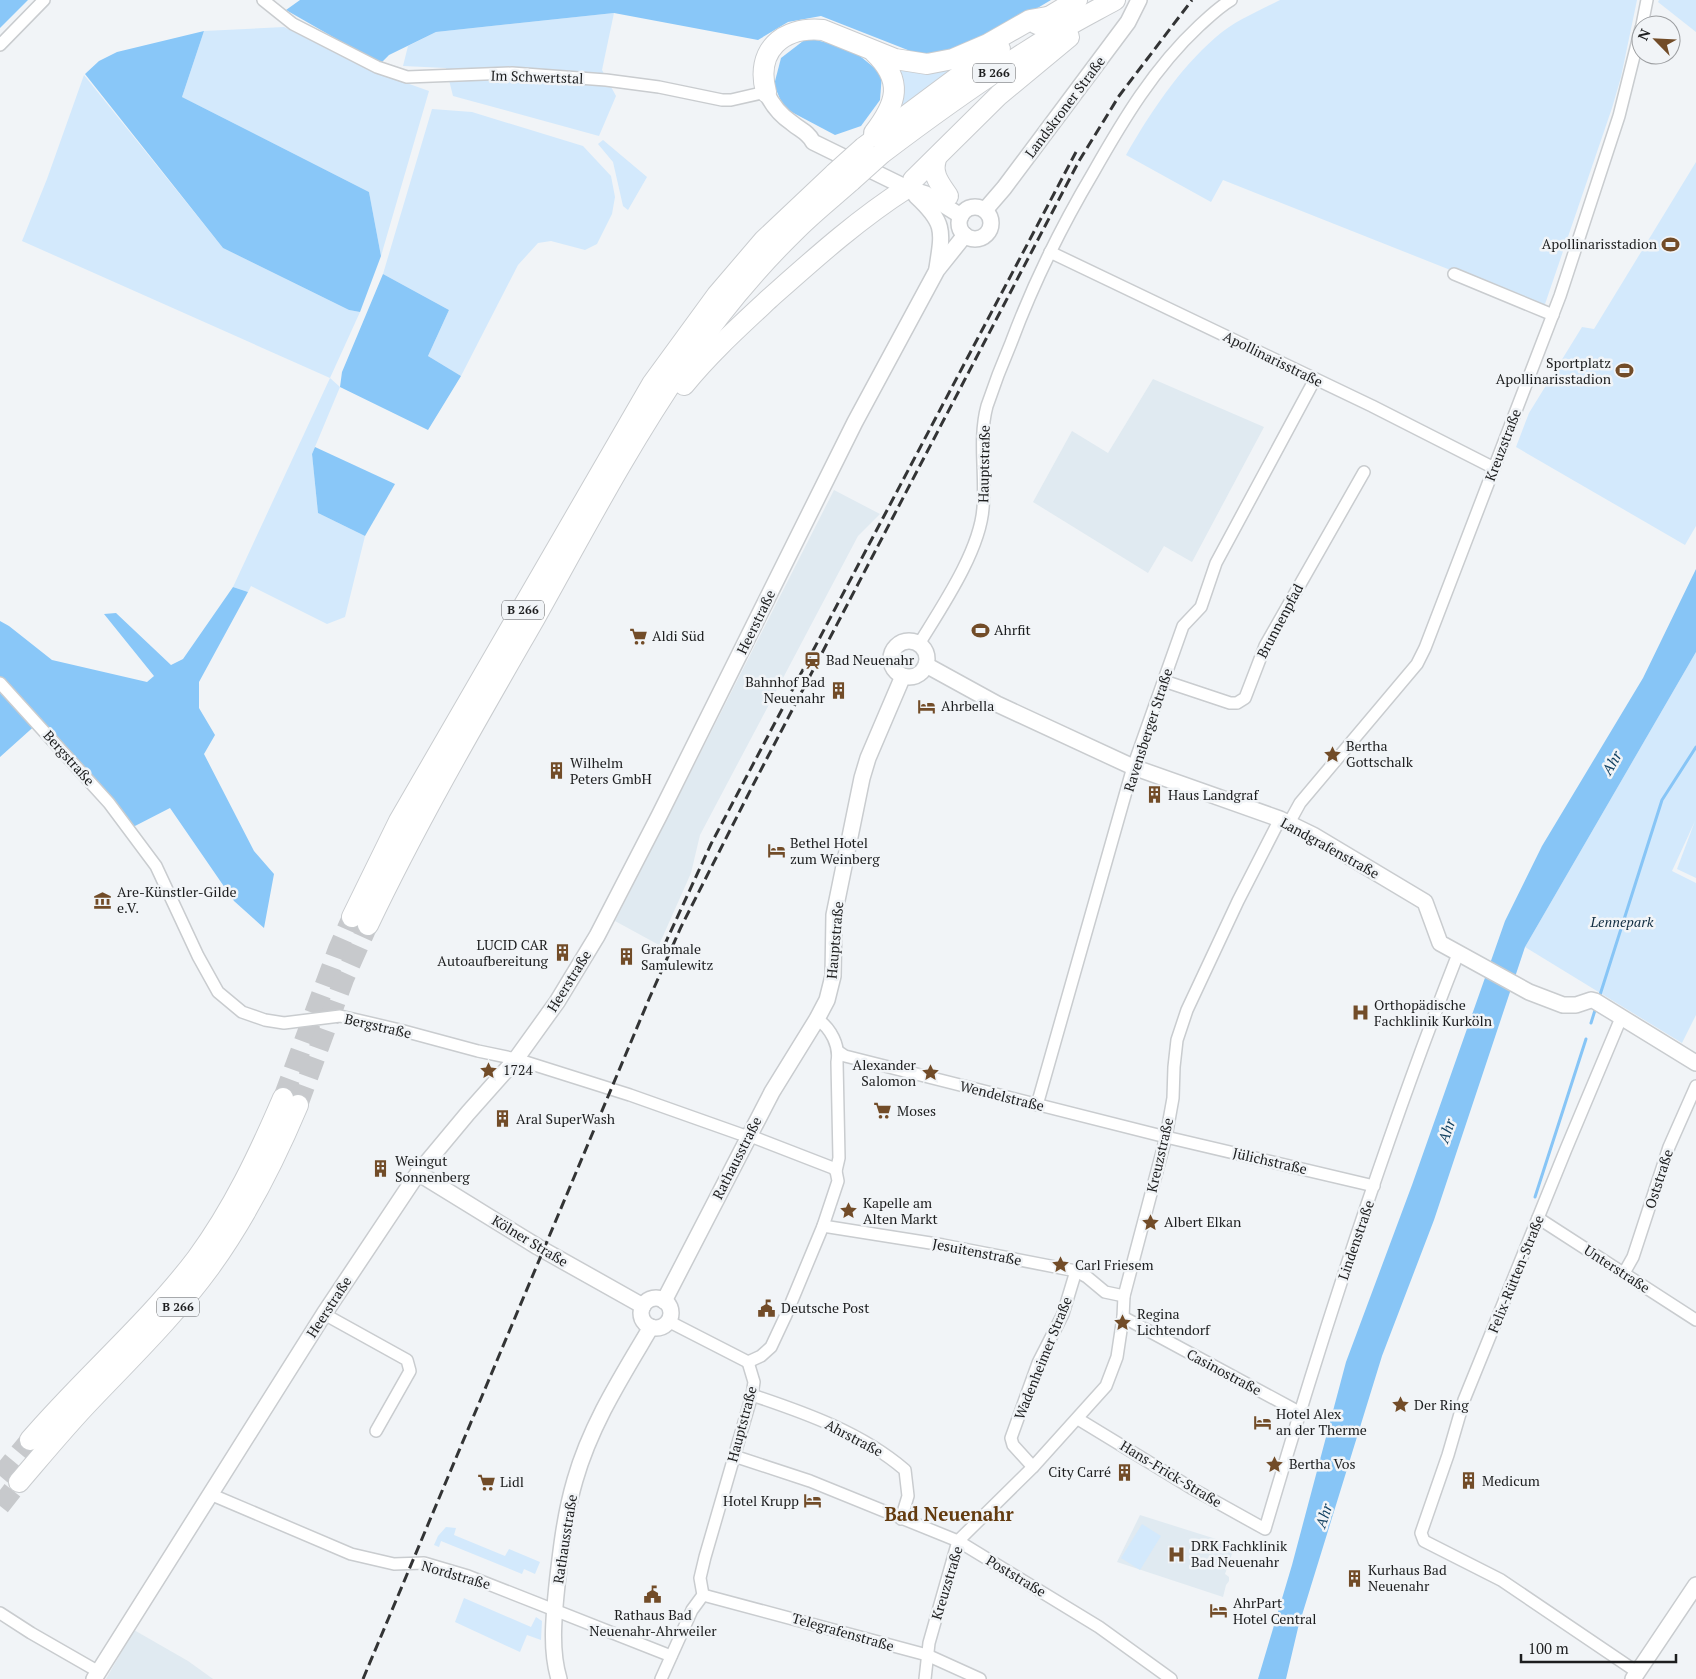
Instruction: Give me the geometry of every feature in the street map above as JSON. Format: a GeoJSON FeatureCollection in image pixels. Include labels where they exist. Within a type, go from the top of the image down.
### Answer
{"type":"FeatureCollection","features":[{"type":"Feature","properties":{"kind":"highway","name":"B 266"},"geometry":{"type":"LineString","coordinates":[[843,177],[732,301],[686,362],[639,435],[396,865],[360,921],[399,821],[615,446],[652,384],[688,333],[764,240],[843,177],[966,71],[1047,17],[1077,0]]}},
{"type":"Feature","properties":{"kind":"highway","name":"B 266"},"geometry":{"type":"LineString","coordinates":[[872,151],[928,118],[1007,64],[1063,29],[1114,0]]}},
{"type":"Feature","properties":{"kind":"highway","name":"B 266"},"geometry":{"type":"LineString","coordinates":[[639,435],[663,412],[715,349],[821,251],[910,184],[999,95],[1114,0]]}},
{"type":"Feature","properties":{"kind":"highway","name":"B 266"},"geometry":{"type":"LineString","coordinates":[[766,92],[763,72],[764,61],[775,44],[793,32],[811,28],[823,30],[895,59],[927,64],[953,59],[988,44],[1030,20],[1047,17]]}},
{"type":"Feature","properties":{"kind":"highway","name":"B 266"},"geometry":{"type":"LineString","coordinates":[[872,50],[890,70],[894,80],[895,91],[892,104],[872,151]]}},
{"type":"Feature","properties":{"kind":"highway","name":"B 266"},"geometry":{"type":"LineString","coordinates":[[936,159],[934,168],[936,178],[948,196]]}},
{"type":"Feature","properties":{"kind":"highway","name":"B 266"},"geometry":{"type":"LineString","coordinates":[[19,1482],[64,1428],[184,1300],[209,1268],[233,1234],[277,1153],[290,1102],[238,1194],[196,1259],[141,1322],[30,1440]]}},
{"type":"Feature","properties":{"kind":"street"},"geometry":{"type":"LineString","coordinates":[[0,45],[44,0]]}},
{"type":"Feature","properties":{"kind":"street","name":"Im Schwertstal"},"geometry":{"type":"LineString","coordinates":[[262,0],[293,24],[377,67],[407,77],[512,73],[597,79],[659,87],[722,100],[732,100],[766,92]]}},
{"type":"Feature","properties":{"kind":"street","name":"Landskroner Straße"},"geometry":{"type":"LineString","coordinates":[[985,210],[1004,188],[1093,70],[1128,22],[1139,0]]}},
{"type":"Feature","properties":{"kind":"street","name":"Hauptstraße"},"geometry":{"type":"LineString","coordinates":[[918,644],[944,604],[978,533],[983,510],[983,439],[986,409],[996,378],[1024,308],[1050,252],[1100,159],[1143,90],[1184,40],[1231,0]]}},
{"type":"Feature","properties":{"kind":"street","name":"Kreuzstraße"},"geometry":{"type":"LineString","coordinates":[[1644,15],[1647,0]]}},
{"type":"Feature","properties":{"kind":"street","name":"Kreuzstraße"},"geometry":{"type":"LineString","coordinates":[[925,1679],[927,1655],[958,1541],[1033,1467],[1106,1386],[1117,1357],[1124,1296],[1166,1137],[1173,1098],[1174,1067],[1180,1028],[1187,1010],[1238,902],[1285,821],[1418,664],[1553,315],[1619,116],[1632,65]]}},
{"type":"Feature","properties":{"kind":"street","name":"B 266"},"geometry":{"type":"LineString","coordinates":[[766,92],[770,101],[779,112],[809,135],[813,142],[910,184],[948,196],[964,212]]}},
{"type":"Feature","properties":{"kind":"street"},"geometry":{"type":"LineString","coordinates":[[910,184],[934,215],[941,230],[937,270]]}},
{"type":"Feature","properties":{"kind":"street","name":"B 266"},"geometry":{"type":"LineString","coordinates":[[910,184],[926,194],[964,212]]}},
{"type":"Feature","properties":{"kind":"street"},"geometry":{"type":"LineString","coordinates":[[976,207],[985,210],[991,223],[988,233],[980,238],[965,236],[959,224],[964,212],[976,207]]}},
{"type":"Feature","properties":{"kind":"street","name":"Heerstraße"},"geometry":{"type":"LineString","coordinates":[[96,1675],[324,1314],[418,1173],[468,1113],[516,1060],[557,1002],[597,936],[659,816],[855,422],[937,270],[965,236]]}},
{"type":"Feature","properties":{"kind":"street","name":"Apollinarisstraße"},"geometry":{"type":"LineString","coordinates":[[1050,252],[1381,410],[1494,468]]}},
{"type":"Feature","properties":{"kind":"street"},"geometry":{"type":"LineString","coordinates":[[1454,274],[1553,315]]}},
{"type":"Feature","properties":{"kind":"street","name":"Ravensberger Straße"},"geometry":{"type":"LineString","coordinates":[[1037,1105],[1133,767],[1183,626],[1201,607],[1216,563],[1315,379]]}},
{"type":"Feature","properties":{"kind":"street","name":"Brunnenpfad"},"geometry":{"type":"LineString","coordinates":[[1164,681],[1230,703],[1237,703],[1245,698],[1265,646],[1364,472]]}},
{"type":"Feature","properties":{"kind":"street"},"geometry":{"type":"LineString","coordinates":[[911,641],[924,648],[927,655],[926,665],[922,672],[916,676],[903,676],[893,666],[892,656],[897,646],[911,641]]}},
{"type":"Feature","properties":{"kind":"street","name":"Landgrafenstraße"},"geometry":{"type":"LineString","coordinates":[[926,665],[997,704],[1133,767],[1285,821],[1313,835],[1425,902],[1440,944],[1529,992],[1563,1005],[1576,1005],[1591,1000],[1696,1063]]}},
{"type":"Feature","properties":{"kind":"street","name":"Hauptstraße"},"geometry":{"type":"LineString","coordinates":[[817,1019],[824,1007],[833,976],[834,915],[862,778],[868,758],[903,676]]}},
{"type":"Feature","properties":{"kind":"street","name":"Bergstraße"},"geometry":{"type":"LineString","coordinates":[[0,683],[109,804],[156,866],[198,956],[218,992],[242,1012],[265,1020],[284,1023],[340,1016],[516,1060],[630,1095],[749,1136],[829,1166],[837,1176]]}},
{"type":"Feature","properties":{"kind":"street","name":"Lindenstraße"},"geometry":{"type":"LineString","coordinates":[[1264,1529],[1299,1412],[1411,1075],[1458,954]]}},
{"type":"Feature","properties":{"kind":"street","name":"Felix-Rütten-Straße"},"geometry":{"type":"LineString","coordinates":[[1621,1018],[1464,1400],[1448,1455],[1421,1533],[1424,1541],[1501,1580],[1635,1676]]}},
{"type":"Feature","properties":{"kind":"street"},"geometry":{"type":"LineString","coordinates":[[668,1321],[748,1362],[761,1356],[771,1347],[823,1226],[840,1158],[837,1062],[839,1052],[830,1030],[817,1019]]}},
{"type":"Feature","properties":{"kind":"street","name":"Rathausstraße"},"geometry":{"type":"LineString","coordinates":[[664,1300],[780,1078],[817,1019]]}},
{"type":"Feature","properties":{"kind":"street","name":"Wendelstraße"},"geometry":{"type":"LineString","coordinates":[[839,1052],[846,1056],[1166,1137]]}},
{"type":"Feature","properties":{"kind":"street","name":"Oststraße"},"geometry":{"type":"LineString","coordinates":[[1624,1273],[1633,1257],[1669,1147],[1696,1086]]}},
{"type":"Feature","properties":{"kind":"street","name":"Jülichstraße"},"geometry":{"type":"LineString","coordinates":[[1166,1137],[1374,1186]]}},
{"type":"Feature","properties":{"kind":"street","name":"Kölner Straße"},"geometry":{"type":"LineString","coordinates":[[418,1173],[538,1247],[643,1306]]}},
{"type":"Feature","properties":{"kind":"street","name":"Unterstraße"},"geometry":{"type":"LineString","coordinates":[[1538,1218],[1696,1320]]}},
{"type":"Feature","properties":{"kind":"street","name":"Jesuitenstraße"},"geometry":{"type":"LineString","coordinates":[[823,1226],[943,1245],[1076,1271],[1088,1277],[1105,1292],[1124,1296]]}},
{"type":"Feature","properties":{"kind":"street","name":"Wadenheimer Straße"},"geometry":{"type":"LineString","coordinates":[[1033,1467],[1013,1445],[1011,1438],[1038,1363],[1064,1314],[1076,1271]]}},
{"type":"Feature","properties":{"kind":"street"},"geometry":{"type":"LineString","coordinates":[[650,1299],[664,1300],[670,1309],[671,1315],[668,1321],[662,1326],[650,1327],[642,1318],[643,1306],[650,1299]]}},
{"type":"Feature","properties":{"kind":"street"},"geometry":{"type":"LineString","coordinates":[[324,1314],[406,1360],[410,1371],[376,1431]]}},
{"type":"Feature","properties":{"kind":"street","name":"Casinostraße"},"geometry":{"type":"LineString","coordinates":[[1123,1317],[1299,1412]]}},
{"type":"Feature","properties":{"kind":"street","name":"Rathausstraße"},"geometry":{"type":"LineString","coordinates":[[559,1679],[554,1649],[554,1611],[568,1507],[575,1478],[611,1394],[650,1327]]}},
{"type":"Feature","properties":{"kind":"street","name":"Hauptstraße"},"geometry":{"type":"LineString","coordinates":[[704,1594],[700,1578],[752,1395],[754,1382],[748,1362]]}},
{"type":"Feature","properties":{"kind":"street","name":"Ahrstraße"},"geometry":{"type":"LineString","coordinates":[[752,1395],[807,1413],[886,1453],[905,1470],[908,1496],[901,1519]]}},
{"type":"Feature","properties":{"kind":"street","name":"Hans-Frick-Straße"},"geometry":{"type":"LineString","coordinates":[[1078,1419],[1264,1529]]}},
{"type":"Feature","properties":{"kind":"street","name":"Poststraße"},"geometry":{"type":"LineString","coordinates":[[734,1456],[810,1481],[958,1541],[1099,1627],[1171,1679]]}},
{"type":"Feature","properties":{"kind":"street","name":"Nordstraße"},"geometry":{"type":"LineString","coordinates":[[210,1494],[350,1554],[394,1564],[424,1563],[468,1576],[671,1656]]}},
{"type":"Feature","properties":{"kind":"street"},"geometry":{"type":"LineString","coordinates":[[1635,1676],[1696,1585]]}},
{"type":"Feature","properties":{"kind":"street"},"geometry":{"type":"LineString","coordinates":[[661,1679],[692,1610],[704,1594]]}},
{"type":"Feature","properties":{"kind":"street","name":"Telegrafenstraße"},"geometry":{"type":"LineString","coordinates":[[704,1594],[927,1655],[980,1679]]}},
{"type":"Feature","properties":{"kind":"street"},"geometry":{"type":"LineString","coordinates":[[0,1613],[96,1675]]}},
{"type":"Feature","properties":{"kind":"shaded area"},"geometry":{"type":"Polygon","coordinates":[[[0,0],[28,0],[0,28],[0,0]]]}},
{"type":"Feature","properties":{"kind":"shaded area"},"geometry":{"type":"Polygon","coordinates":[[[300,0],[1051,0],[975,45],[923,56],[821,16],[788,22],[758,40],[614,13],[436,32],[389,55],[380,64],[286,10],[300,0]]]}},
{"type":"Feature","properties":{"kind":"shaded area"},"geometry":{"type":"Polygon","coordinates":[[[204,31],[182,97],[369,192],[381,256],[360,312],[349,310],[223,248],[85,74],[99,61],[117,52],[204,31]]]}},
{"type":"Feature","properties":{"kind":"shaded area"},"geometry":{"type":"Polygon","coordinates":[[[807,38],[850,48],[882,74],[880,100],[861,126],[835,135],[784,108],[774,85],[781,58],[807,38]]]}},
{"type":"Feature","properties":{"kind":"shaded area"},"geometry":{"type":"Polygon","coordinates":[[[383,274],[449,310],[428,356],[461,376],[428,430],[340,387],[342,372],[383,274]]]}},
{"type":"Feature","properties":{"kind":"shaded area"},"geometry":{"type":"Polygon","coordinates":[[[1153,379],[1264,427],[1192,562],[1164,546],[1148,573],[1033,502],[1072,431],[1108,453],[1153,379]]]}},
{"type":"Feature","properties":{"kind":"shaded area"},"geometry":{"type":"Polygon","coordinates":[[[315,447],[395,484],[365,536],[318,513],[312,454],[315,447]]]}},
{"type":"Feature","properties":{"kind":"shaded area"},"geometry":{"type":"Polygon","coordinates":[[[834,490],[880,514],[858,536],[700,835],[691,873],[659,945],[615,921],[834,490]]]}},
{"type":"Feature","properties":{"kind":"shaded area"},"geometry":{"type":"Polygon","coordinates":[[[233,587],[248,592],[199,682],[199,708],[215,735],[204,754],[254,851],[274,874],[264,928],[234,901],[170,808],[133,827],[39,722],[0,757],[0,621],[52,660],[147,682],[154,676],[104,614],[116,613],[171,665],[183,659],[233,587]]]}},
{"type":"Feature","properties":{"kind":"shaded area","name":"DRK Fachklinik Bad Neuenahr"},"geometry":{"type":"Polygon","coordinates":[[[1140,1515],[1235,1545],[1225,1574],[1229,1577],[1229,1581],[1223,1597],[1117,1562],[1140,1515]]]}},
{"type":"Feature","properties":{"kind":"shaded area"},"geometry":{"type":"Polygon","coordinates":[[[134,1630],[188,1661],[213,1679],[106,1679],[134,1630]]]}},
{"type":"Feature","properties":{"kind":"green space"},"geometry":{"type":"Polygon","coordinates":[[[1280,0],[1637,0],[1634,15],[1631,15],[1631,29],[1621,77],[1612,108],[1544,307],[1223,180],[1211,202],[1126,155],[1166,92],[1190,63],[1216,37],[1247,17],[1280,0]]]}},
{"type":"Feature","properties":{"kind":"green space"},"geometry":{"type":"Polygon","coordinates":[[[1659,0],[1696,0],[1696,32],[1681,20],[1681,15],[1674,15],[1658,2],[1659,0]]]}},
{"type":"Feature","properties":{"kind":"green space"},"geometry":{"type":"Polygon","coordinates":[[[614,13],[602,70],[616,96],[599,136],[453,96],[446,68],[403,66],[408,46],[436,32],[614,13]]]}},
{"type":"Feature","properties":{"kind":"green space"},"geometry":{"type":"Polygon","coordinates":[[[284,27],[367,69],[429,91],[381,256],[369,192],[182,97],[204,31],[284,27]]]}},
{"type":"Feature","properties":{"kind":"green space"},"geometry":{"type":"Polygon","coordinates":[[[889,61],[957,66],[897,109],[889,61]]]}},
{"type":"Feature","properties":{"kind":"green space"},"geometry":{"type":"Polygon","coordinates":[[[84,75],[223,248],[349,310],[360,312],[330,378],[22,241],[47,179],[84,75]]]}},
{"type":"Feature","properties":{"kind":"green space"},"geometry":{"type":"Polygon","coordinates":[[[432,109],[472,112],[583,146],[611,176],[615,197],[612,214],[597,244],[585,250],[551,241],[538,243],[518,265],[461,376],[428,356],[449,310],[383,274],[432,109]]]}},
{"type":"Feature","properties":{"kind":"green space"},"geometry":{"type":"Polygon","coordinates":[[[603,140],[647,177],[628,210],[623,206],[613,162],[598,144],[603,140]]]}},
{"type":"Feature","properties":{"kind":"green space","name":"Sportplatz Apollinarisstadion"},"geometry":{"type":"Polygon","coordinates":[[[1696,162],[1696,526],[1685,545],[1516,447],[1529,413],[1582,327],[1594,329],[1696,162]]]}},
{"type":"Feature","properties":{"kind":"green space"},"geometry":{"type":"Polygon","coordinates":[[[330,378],[340,387],[312,454],[318,513],[365,536],[345,617],[327,624],[251,586],[248,592],[233,587],[330,378]]]}},
{"type":"Feature","properties":{"kind":"green space","name":"Lennepark"},"geometry":{"type":"Polygon","coordinates":[[[1696,652],[1696,878],[1677,869],[1695,821],[1672,871],[1696,883],[1696,1015],[1682,1043],[1525,947],[1696,652]]]}},
{"type":"Feature","properties":{"kind":"green space"},"geometry":{"type":"Polygon","coordinates":[[[1142,1524],[1161,1536],[1140,1570],[1121,1558],[1142,1524]]]}},
{"type":"Feature","properties":{"kind":"green space"},"geometry":{"type":"Polygon","coordinates":[[[446,1527],[456,1528],[454,1535],[505,1556],[509,1549],[540,1562],[535,1574],[524,1569],[522,1574],[441,1541],[439,1547],[434,1545],[438,1536],[446,1527]]]}},
{"type":"Feature","properties":{"kind":"green space"},"geometry":{"type":"Polygon","coordinates":[[[464,1598],[531,1627],[536,1617],[542,1621],[541,1640],[527,1635],[520,1652],[455,1622],[464,1598]]]}},
{"type":"Feature","properties":{"kind":"water","name":"Ahr"},"geometry":{"type":"Polygon","coordinates":[[[1696,569],[1696,652],[1525,947],[1434,1220],[1382,1356],[1298,1628],[1286,1679],[1258,1679],[1292,1565],[1346,1362],[1412,1185],[1505,921],[1542,846],[1643,678],[1696,569]]]}},
{"type":"Feature","properties":{"kind":"waterway"},"geometry":{"type":"LineString","coordinates":[[1599,998],[1662,800],[1696,747]]}},
{"type":"Feature","properties":{"kind":"waterway"},"geometry":{"type":"LineString","coordinates":[[1591,1023],[1596,1007]]}},
{"type":"Feature","properties":{"kind":"waterway"},"geometry":{"type":"LineString","coordinates":[[1535,1197],[1586,1039]]}},
{"type":"Feature","properties":{"kind":"tunnel"},"geometry":{"type":"LineString","coordinates":[[283,1098],[338,949],[352,917]]}},
{"type":"Feature","properties":{"kind":"tunnel"},"geometry":{"type":"LineString","coordinates":[[298,1105],[344,979],[368,925]]}},
{"type":"Feature","properties":{"kind":"tunnel"},"geometry":{"type":"LineString","coordinates":[[0,1476],[30,1440]]}},
{"type":"Feature","properties":{"kind":"tunnel"},"geometry":{"type":"LineString","coordinates":[[0,1506],[19,1482]]}},
{"type":"Feature","properties":{"kind":"railway"},"geometry":{"type":"LineString","coordinates":[[363,1679],[681,927],[752,787],[1079,161],[1119,96],[1192,0]]}},
{"type":"Feature","properties":{"kind":"railway"},"geometry":{"type":"LineString","coordinates":[[664,946],[711,844],[1076,152]]}},
{"type":"Feature","properties":{"kind":"place","name":"Apollinarisstadion"},"geometry":{"type":"Point","coordinates":[1671,244]}},
{"type":"Feature","properties":{"kind":"place","name":"Sportplatz Apollinarisstadion"},"geometry":{"type":"Point","coordinates":[1625,371]}},
{"type":"Feature","properties":{"kind":"place","name":"Ahrfit"},"geometry":{"type":"Point","coordinates":[980,630]}},
{"type":"Feature","properties":{"kind":"place","name":"Aldi Süd"},"geometry":{"type":"Point","coordinates":[638,636]}},
{"type":"Feature","properties":{"kind":"place","name":"Bad Neuenahr"},"geometry":{"type":"Point","coordinates":[812,660]}},
{"type":"Feature","properties":{"kind":"place","name":"Bahnhof Bad Neuenahr"},"geometry":{"type":"Point","coordinates":[839,690]}},
{"type":"Feature","properties":{"kind":"place","name":"Ahrbella"},"geometry":{"type":"Point","coordinates":[927,706]}},
{"type":"Feature","properties":{"kind":"place","name":"Bertha Gottschalk"},"geometry":{"type":"Point","coordinates":[1332,754]}},
{"type":"Feature","properties":{"kind":"place","name":"Wilhelm Peters GmbH"},"geometry":{"type":"Point","coordinates":[556,771]}},
{"type":"Feature","properties":{"kind":"place","name":"Haus Landgraf"},"geometry":{"type":"Point","coordinates":[1154,795]}},
{"type":"Feature","properties":{"kind":"place","name":"Bethel Hotel zum Weinberg"},"geometry":{"type":"Point","coordinates":[776,851]}},
{"type":"Feature","properties":{"kind":"place","name":"Are-Künstler-Gilde e.V."},"geometry":{"type":"Point","coordinates":[103,900]}},
{"type":"Feature","properties":{"kind":"place","name":"LUCID CAR Autoaufbereitung"},"geometry":{"type":"Point","coordinates":[562,953]}},
{"type":"Feature","properties":{"kind":"place","name":"Grabmale Samulewitz"},"geometry":{"type":"Point","coordinates":[627,957]}},
{"type":"Feature","properties":{"kind":"place","name":"Orthopädische Fachklinik Kurköln"},"geometry":{"type":"Point","coordinates":[1360,1013]}},
{"type":"Feature","properties":{"kind":"place","name":"1724"},"geometry":{"type":"Point","coordinates":[489,1070]}},
{"type":"Feature","properties":{"kind":"place","name":"Alexander Salomon"},"geometry":{"type":"Point","coordinates":[930,1073]}},
{"type":"Feature","properties":{"kind":"place","name":"Moses"},"geometry":{"type":"Point","coordinates":[883,1111]}},
{"type":"Feature","properties":{"kind":"place","name":"Aral SuperWash"},"geometry":{"type":"Point","coordinates":[502,1119]}},
{"type":"Feature","properties":{"kind":"place","name":"Weingut Sonnenberg"},"geometry":{"type":"Point","coordinates":[381,1169]}},
{"type":"Feature","properties":{"kind":"place","name":"Kapelle am Alten Markt"},"geometry":{"type":"Point","coordinates":[849,1211]}},
{"type":"Feature","properties":{"kind":"place","name":"Albert Elkan"},"geometry":{"type":"Point","coordinates":[1150,1222]}},
{"type":"Feature","properties":{"kind":"place","name":"Carl Friesem"},"geometry":{"type":"Point","coordinates":[1061,1265]}},
{"type":"Feature","properties":{"kind":"place","name":"Deutsche Post"},"geometry":{"type":"Point","coordinates":[767,1308]}},
{"type":"Feature","properties":{"kind":"place","name":"Regina Lichtendorf"},"geometry":{"type":"Point","coordinates":[1123,1322]}},
{"type":"Feature","properties":{"kind":"place","name":"Der Ring"},"geometry":{"type":"Point","coordinates":[1400,1405]}},
{"type":"Feature","properties":{"kind":"place","name":"Hotel Alex an der Therme"},"geometry":{"type":"Point","coordinates":[1262,1422]}},
{"type":"Feature","properties":{"kind":"place","name":"Bertha Vos"},"geometry":{"type":"Point","coordinates":[1275,1464]}},
{"type":"Feature","properties":{"kind":"place","name":"City Carré"},"geometry":{"type":"Point","coordinates":[1125,1472]}},
{"type":"Feature","properties":{"kind":"place","name":"Medicum"},"geometry":{"type":"Point","coordinates":[1468,1481]}},
{"type":"Feature","properties":{"kind":"place","name":"Lidl"},"geometry":{"type":"Point","coordinates":[486,1482]}},
{"type":"Feature","properties":{"kind":"place","name":"Hotel Krupp"},"geometry":{"type":"Point","coordinates":[813,1501]}},
{"type":"Feature","properties":{"kind":"place","name":"DRK Fachklinik Bad Neuenahr"},"geometry":{"type":"Point","coordinates":[1177,1554]}},
{"type":"Feature","properties":{"kind":"place","name":"Kurhaus Bad Neuenahr"},"geometry":{"type":"Point","coordinates":[1354,1578]}},
{"type":"Feature","properties":{"kind":"place","name":"Rathaus Bad Neuenahr-Ahrweiler"},"geometry":{"type":"Point","coordinates":[653,1595]}},
{"type":"Feature","properties":{"kind":"place","name":"AhrPart Hotel Central"},"geometry":{"type":"Point","coordinates":[1219,1611]}},
{"type":"Feature","properties":{"kind":"district","name":"Bad Neuenahr"},"geometry":{"type":"Point","coordinates":[949,1514]}}]}
